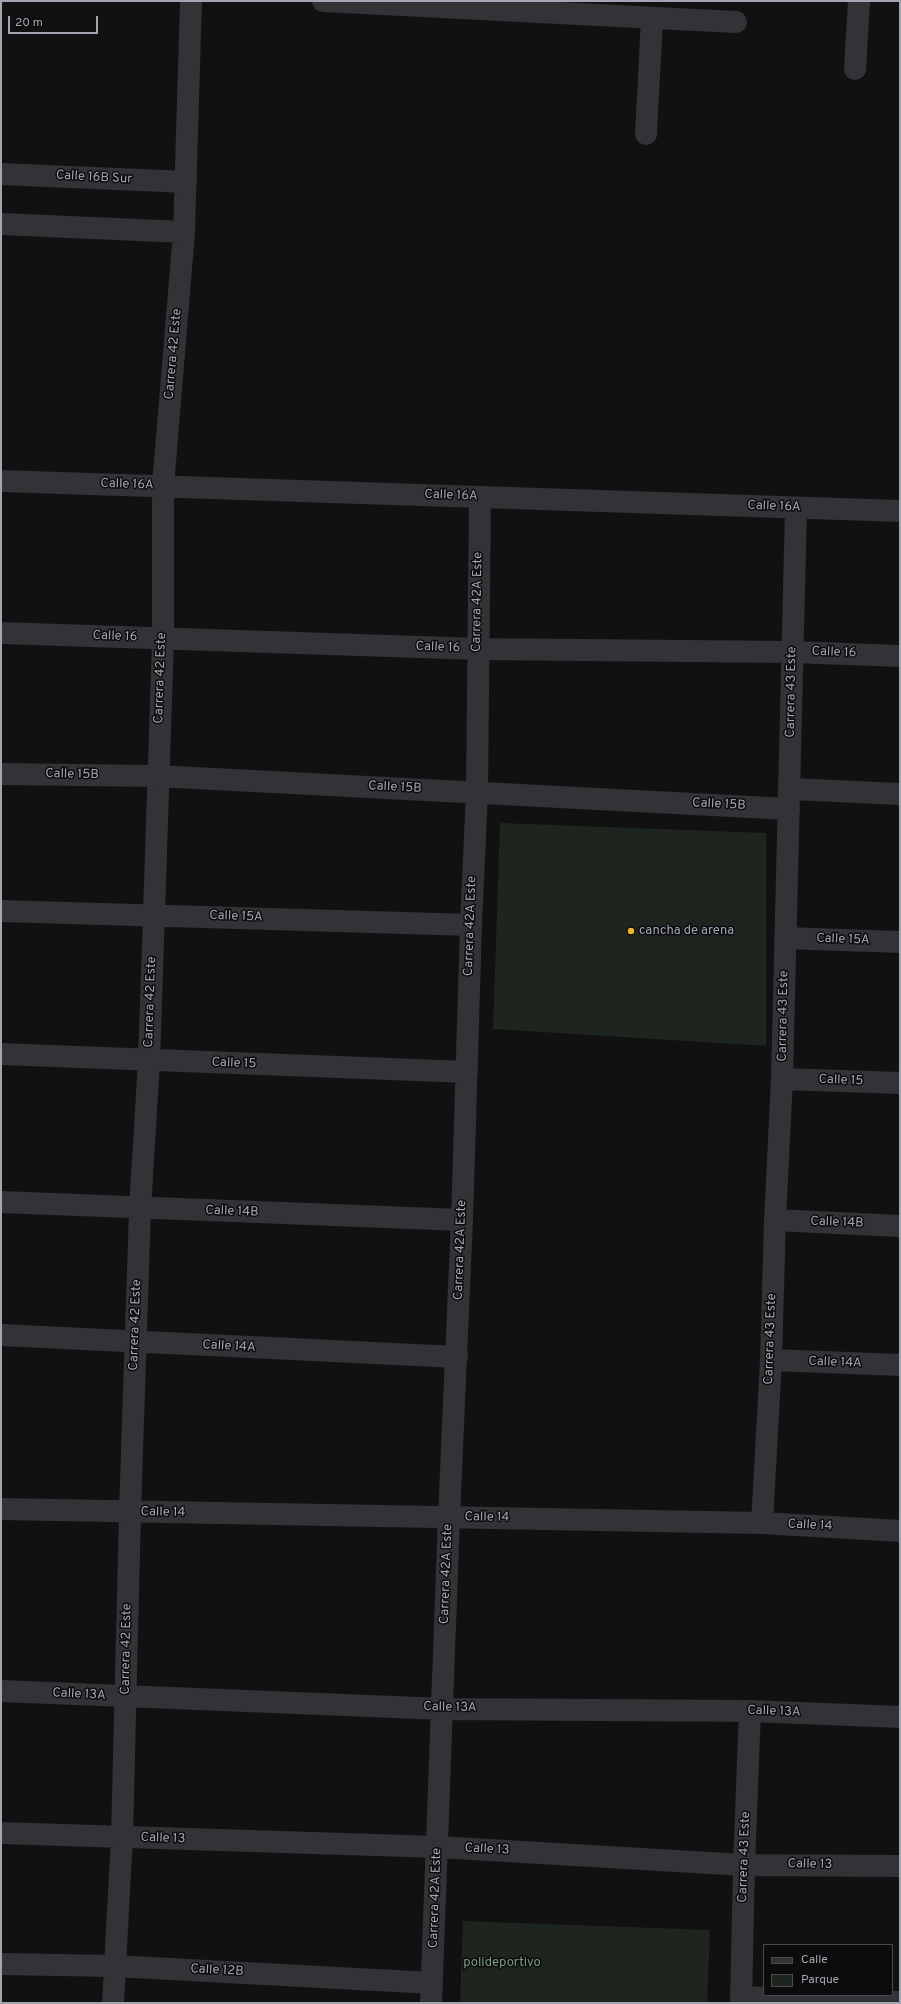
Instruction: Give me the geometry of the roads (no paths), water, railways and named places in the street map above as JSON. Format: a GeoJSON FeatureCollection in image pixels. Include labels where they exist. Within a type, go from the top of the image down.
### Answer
{"type":"FeatureCollection","features":[{"type":"Feature","properties":{"kind":"street","name":"Carrera 42 Este"},"geometry":{"type":"LineString","coordinates":[[113,2003],[122,1837],[130,1512],[140,1209],[149,1061],[154,914],[157,776],[163,639],[163,486],[184,232],[191,1]]}},
{"type":"Feature","properties":{"kind":"street"},"geometry":{"type":"LineString","coordinates":[[323,1],[652,19],[736,22]]}},
{"type":"Feature","properties":{"kind":"street"},"geometry":{"type":"LineString","coordinates":[[855,68],[859,1]]}},
{"type":"Feature","properties":{"kind":"street"},"geometry":{"type":"LineString","coordinates":[[646,134],[652,19]]}},
{"type":"Feature","properties":{"kind":"street","name":"Calle 16B Sur"},"geometry":{"type":"LineString","coordinates":[[1,174],[186,182]]}},
{"type":"Feature","properties":{"kind":"street"},"geometry":{"type":"LineString","coordinates":[[1,224],[184,232]]}},
{"type":"Feature","properties":{"kind":"street","name":"Calle 16A"},"geometry":{"type":"LineString","coordinates":[[1,481],[900,512]]}},
{"type":"Feature","properties":{"kind":"street","name":"Carrera 42A Este"},"geometry":{"type":"LineString","coordinates":[[432,1993],[477,792],[480,497]]}},
{"type":"Feature","properties":{"kind":"street","name":"Carrera 43 Este"},"geometry":{"type":"LineString","coordinates":[[762,1523],[771,1360],[775,1220],[782,1079],[796,508]]}},
{"type":"Feature","properties":{"kind":"street","name":"Calle 16"},"geometry":{"type":"LineString","coordinates":[[1,633],[478,649],[792,652],[900,656]]}},
{"type":"Feature","properties":{"kind":"street","name":"Calle 15B"},"geometry":{"type":"LineString","coordinates":[[1,774],[157,776],[477,792],[790,799],[900,794]]}},
{"type":"Feature","properties":{"kind":"street","name":"Calle 15A"},"geometry":{"type":"LineString","coordinates":[[1,911],[154,914],[471,925]]}},
{"type":"Feature","properties":{"kind":"street","name":"Calle 15A"},"geometry":{"type":"LineString","coordinates":[[785,938],[900,942]]}},
{"type":"Feature","properties":{"kind":"street","name":"Calle 15"},"geometry":{"type":"LineString","coordinates":[[1,1054],[149,1061],[467,1072]]}},
{"type":"Feature","properties":{"kind":"street","name":"Calle 15"},"geometry":{"type":"LineString","coordinates":[[782,1079],[900,1083]]}},
{"type":"Feature","properties":{"kind":"street","name":"Calle 14B"},"geometry":{"type":"LineString","coordinates":[[1,1202],[140,1209],[462,1220]]}},
{"type":"Feature","properties":{"kind":"street","name":"Calle 14B"},"geometry":{"type":"LineString","coordinates":[[775,1220],[900,1226]]}},
{"type":"Feature","properties":{"kind":"street","name":"Calle 14A"},"geometry":{"type":"LineString","coordinates":[[1,1335],[136,1343],[457,1357]]}},
{"type":"Feature","properties":{"kind":"street","name":"Calle 14A"},"geometry":{"type":"LineString","coordinates":[[771,1360],[900,1366]]}},
{"type":"Feature","properties":{"kind":"street","name":"Calle 14"},"geometry":{"type":"LineString","coordinates":[[1,1509],[762,1523],[900,1531]]}},
{"type":"Feature","properties":{"kind":"street","name":"Calle 13A"},"geometry":{"type":"LineString","coordinates":[[1,1691],[443,1709],[750,1711],[900,1717]]}},
{"type":"Feature","properties":{"kind":"street","name":"Carrera 43 Este"},"geometry":{"type":"LineString","coordinates":[[741,2000],[744,1865],[750,1711]]}},
{"type":"Feature","properties":{"kind":"street","name":"Calle 13"},"geometry":{"type":"LineString","coordinates":[[1,1833],[438,1847],[744,1865],[900,1866]]}},
{"type":"Feature","properties":{"kind":"street","name":"Calle 12B"},"geometry":{"type":"LineString","coordinates":[[1,1964],[114,1966],[432,1993]]}},
{"type":"Feature","properties":{"kind":"street"},"geometry":{"type":"LineString","coordinates":[[741,2000],[900,2002]]}},
{"type":"Feature","properties":{"kind":"place","name":"cancha de arena"},"geometry":{"type":"Point","coordinates":[631,931]}},
{"type":"Feature","properties":{"kind":"park label","name":"polideportivo"},"geometry":{"type":"Point","coordinates":[502,1963]}}]}
